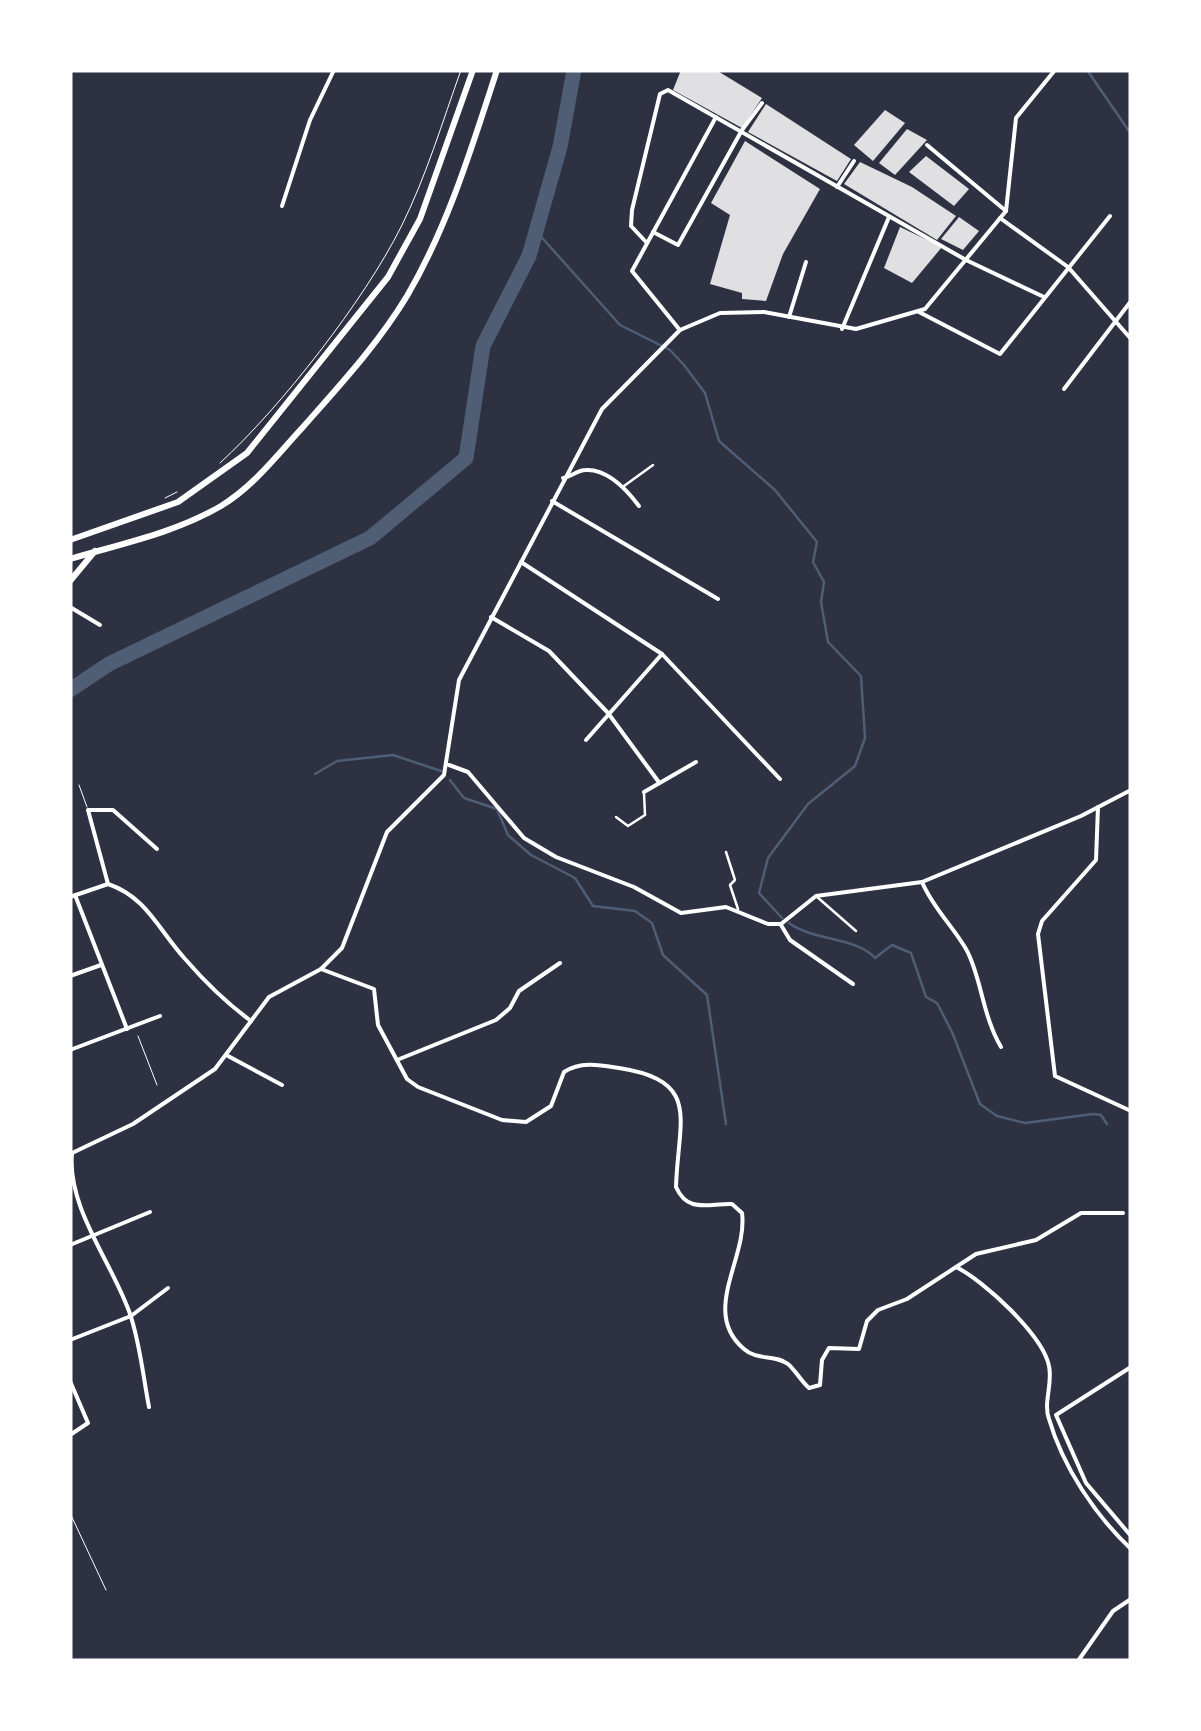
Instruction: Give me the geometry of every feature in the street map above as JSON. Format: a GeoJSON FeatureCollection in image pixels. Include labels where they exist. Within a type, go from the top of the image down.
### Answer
{"type":"FeatureCollection","features":[{"type":"Feature","properties":{"kind":"highway"},"geometry":{"type":"LineString","coordinates":[[70,540],[178,502],[247,453],[388,277],[420,219],[473,70]]}},
{"type":"Feature","properties":{"kind":"highway"},"geometry":{"type":"LineString","coordinates":[[70,558],[191,521],[222,505],[268,466],[357,365],[406,296],[425,261],[462,176],[497,70]]}},
{"type":"Feature","properties":{"kind":"highway"},"geometry":{"type":"LineString","coordinates":[[70,581],[95,552]]}},
{"type":"Feature","properties":{"kind":"street"},"geometry":{"type":"LineString","coordinates":[[282,206],[310,120],[334,70]]}},
{"type":"Feature","properties":{"kind":"street"},"geometry":{"type":"LineString","coordinates":[[149,1406],[131,1316],[72,1178],[71,1154],[133,1124],[228,1056],[279,988],[320,969],[350,934],[387,832],[449,765],[460,680],[602,409],[680,330],[737,311],[789,316],[842,328],[918,312],[934,301],[1006,211],[1016,118],[1055,70]]}},
{"type":"Feature","properties":{"kind":"street"},"geometry":{"type":"LineString","coordinates":[[647,243],[632,226],[632,210],[660,94],[673,93],[966,260],[1044,298]]}},
{"type":"Feature","properties":{"kind":"street"},"geometry":{"type":"LineString","coordinates":[[654,232],[678,245],[742,130],[762,104]]}},
{"type":"Feature","properties":{"kind":"street"},"geometry":{"type":"LineString","coordinates":[[680,330],[632,271],[716,116]]}},
{"type":"Feature","properties":{"kind":"street"},"geometry":{"type":"LineString","coordinates":[[928,145],[1006,211]]}},
{"type":"Feature","properties":{"kind":"street"},"geometry":{"type":"LineString","coordinates":[[837,187],[854,161]]}},
{"type":"Feature","properties":{"kind":"street"},"geometry":{"type":"LineString","coordinates":[[842,328],[890,216]]}},
{"type":"Feature","properties":{"kind":"street"},"geometry":{"type":"LineString","coordinates":[[918,312],[1000,354],[1110,216]]}},
{"type":"Feature","properties":{"kind":"street"},"geometry":{"type":"LineString","coordinates":[[1000,218],[1068,267],[1131,339]]}},
{"type":"Feature","properties":{"kind":"street"},"geometry":{"type":"LineString","coordinates":[[789,316],[806,262]]}},
{"type":"Feature","properties":{"kind":"street"},"geometry":{"type":"LineString","coordinates":[[1064,389],[1131,301]]}},
{"type":"Feature","properties":{"kind":"street"},"geometry":{"type":"LineString","coordinates":[[624,486],[653,465]]}},
{"type":"Feature","properties":{"kind":"street"},"geometry":{"type":"LineString","coordinates":[[563,478],[584,469],[624,486],[640,506]]}},
{"type":"Feature","properties":{"kind":"street"},"geometry":{"type":"LineString","coordinates":[[552,501],[718,599]]}},
{"type":"Feature","properties":{"kind":"street"},"geometry":{"type":"LineString","coordinates":[[520,562],[662,654],[780,779]]}},
{"type":"Feature","properties":{"kind":"street"},"geometry":{"type":"LineString","coordinates":[[70,607],[100,624]]}},
{"type":"Feature","properties":{"kind":"street"},"geometry":{"type":"LineString","coordinates":[[491,617],[548,651],[608,713],[658,781]]}},
{"type":"Feature","properties":{"kind":"street"},"geometry":{"type":"LineString","coordinates":[[586,740],[662,654]]}},
{"type":"Feature","properties":{"kind":"street"},"geometry":{"type":"LineString","coordinates":[[616,817],[628,826],[646,815],[644,792],[696,762]]}},
{"type":"Feature","properties":{"kind":"street"},"geometry":{"type":"LineString","coordinates":[[449,765],[468,772],[524,838],[556,858],[634,887],[681,913],[738,909]]}},
{"type":"Feature","properties":{"kind":"street"},"geometry":{"type":"LineString","coordinates":[[726,852],[736,880],[730,885],[738,909],[753,920],[781,924],[816,896],[922,882],[1131,790]]}},
{"type":"Feature","properties":{"kind":"street"},"geometry":{"type":"LineString","coordinates":[[1098,807],[1096,860],[1042,921],[1038,934],[1055,1076],[1131,1112]]}},
{"type":"Feature","properties":{"kind":"street"},"geometry":{"type":"LineString","coordinates":[[108,884],[88,810],[113,810],[157,849]]}},
{"type":"Feature","properties":{"kind":"street"},"geometry":{"type":"LineString","coordinates":[[922,882],[938,914],[966,949],[982,1006],[1001,1046]]}},
{"type":"Feature","properties":{"kind":"street"},"geometry":{"type":"LineString","coordinates":[[127,1029],[73,896],[108,884],[131,892],[141,901],[185,960],[251,1021]]}},
{"type":"Feature","properties":{"kind":"street"},"geometry":{"type":"LineString","coordinates":[[816,896],[856,932]]}},
{"type":"Feature","properties":{"kind":"street"},"geometry":{"type":"LineString","coordinates":[[781,924],[790,940],[853,984]]}},
{"type":"Feature","properties":{"kind":"street"},"geometry":{"type":"LineString","coordinates":[[398,1060],[496,1020],[510,1008],[519,991],[560,963]]}},
{"type":"Feature","properties":{"kind":"street"},"geometry":{"type":"LineString","coordinates":[[70,976],[100,965]]}},
{"type":"Feature","properties":{"kind":"street"},"geometry":{"type":"LineString","coordinates":[[320,969],[374,989],[378,1024],[407,1078],[502,1120],[526,1122],[546,1112],[564,1072],[583,1065],[652,1075],[672,1085],[679,1099],[676,1188],[680,1196],[696,1207],[732,1204],[742,1214],[735,1270],[724,1293],[732,1332],[740,1347],[754,1357],[786,1363],[809,1388],[820,1385],[824,1352],[859,1348],[867,1321],[878,1310],[907,1299],[996,1247],[1036,1240],[1081,1212],[1123,1213]]}},
{"type":"Feature","properties":{"kind":"street"},"geometry":{"type":"LineString","coordinates":[[70,1050],[160,1016]]}},
{"type":"Feature","properties":{"kind":"street"},"geometry":{"type":"LineString","coordinates":[[228,1056],[282,1084]]}},
{"type":"Feature","properties":{"kind":"street"},"geometry":{"type":"LineString","coordinates":[[70,1244],[150,1212]]}},
{"type":"Feature","properties":{"kind":"street"},"geometry":{"type":"LineString","coordinates":[[956,1267],[978,1278],[1000,1297],[1046,1356],[1049,1420],[1085,1495],[1131,1548]]}},
{"type":"Feature","properties":{"kind":"street"},"geometry":{"type":"LineString","coordinates":[[70,1340],[131,1316],[168,1288]]}},
{"type":"Feature","properties":{"kind":"street"},"geometry":{"type":"LineString","coordinates":[[1049,1420],[1131,1367]]}},
{"type":"Feature","properties":{"kind":"street"},"geometry":{"type":"LineString","coordinates":[[70,1382],[88,1423],[70,1435]]}},
{"type":"Feature","properties":{"kind":"street"},"geometry":{"type":"LineString","coordinates":[[1056,1415],[1086,1483],[1131,1536]]}},
{"type":"Feature","properties":{"kind":"street"},"geometry":{"type":"LineString","coordinates":[[1124,1531],[1131,1527]]}},
{"type":"Feature","properties":{"kind":"street"},"geometry":{"type":"LineString","coordinates":[[1078,1661],[1104,1621],[1131,1599]]}},
{"type":"Feature","properties":{"kind":"lane"},"geometry":{"type":"LineString","coordinates":[[79,785],[88,810]]}},
{"type":"Feature","properties":{"kind":"lane"},"geometry":{"type":"LineString","coordinates":[[70,1513],[106,1590]]}},
{"type":"Feature","properties":{"kind":"path"},"geometry":{"type":"LineString","coordinates":[[216,466],[252,430],[368,286],[414,198],[461,70]]}},
{"type":"Feature","properties":{"kind":"path"},"geometry":{"type":"LineString","coordinates":[[160,501],[184,489]]}},
{"type":"Feature","properties":{"kind":"path"},"geometry":{"type":"LineString","coordinates":[[138,1036],[157,1085]]}},
{"type":"Feature","properties":{"kind":"building"},"geometry":{"type":"Polygon","coordinates":[[[681,70],[716,70],[762,98],[742,128],[673,90],[681,70]]]}},
{"type":"Feature","properties":{"kind":"building"},"geometry":{"type":"Polygon","coordinates":[[[766,104],[851,159],[837,181],[748,132],[766,104]]]}},
{"type":"Feature","properties":{"kind":"building"},"geometry":{"type":"Polygon","coordinates":[[[885,110],[905,123],[873,161],[854,145],[885,110]]]}},
{"type":"Feature","properties":{"kind":"building"},"geometry":{"type":"Polygon","coordinates":[[[907,129],[927,140],[895,175],[879,163],[907,129]]]}},
{"type":"Feature","properties":{"kind":"building"},"geometry":{"type":"Polygon","coordinates":[[[745,141],[820,189],[783,254],[766,301],[742,299],[742,293],[710,284],[730,215],[711,203],[745,141]]]}},
{"type":"Feature","properties":{"kind":"building"},"geometry":{"type":"Polygon","coordinates":[[[926,156],[969,189],[954,206],[909,172],[926,156]]]}},
{"type":"Feature","properties":{"kind":"building"},"geometry":{"type":"Polygon","coordinates":[[[860,162],[912,187],[956,216],[937,240],[844,184],[860,162]]]}},
{"type":"Feature","properties":{"kind":"building"},"geometry":{"type":"Polygon","coordinates":[[[959,217],[979,231],[963,250],[941,239],[959,217]]]}},
{"type":"Feature","properties":{"kind":"building"},"geometry":{"type":"Polygon","coordinates":[[[900,227],[942,247],[912,283],[884,268],[900,227]]]}},
{"type":"Feature","properties":{"kind":"waterway"},"geometry":{"type":"LineString","coordinates":[[70,690],[109,664],[370,538],[466,458],[483,346],[529,256],[560,147],[574,70]]}},
{"type":"Feature","properties":{"kind":"waterway"},"geometry":{"type":"LineString","coordinates":[[1087,70],[1131,134]]}},
{"type":"Feature","properties":{"kind":"waterway"},"geometry":{"type":"LineString","coordinates":[[536,231],[620,325],[670,350],[684,365],[705,393],[719,441],[775,490],[817,542],[813,562],[824,582],[821,602],[828,642],[861,676],[865,738],[855,766],[808,804],[768,858],[759,893],[782,918]]}},
{"type":"Feature","properties":{"kind":"waterway"},"geometry":{"type":"LineString","coordinates":[[315,774],[337,761],[393,755],[441,771]]}},
{"type":"Feature","properties":{"kind":"waterway"},"geometry":{"type":"LineString","coordinates":[[450,780],[464,798],[497,809],[508,835],[531,855],[575,878],[593,906],[635,911],[652,923],[663,955],[707,995],[726,1124]]}},
{"type":"Feature","properties":{"kind":"waterway"},"geometry":{"type":"LineString","coordinates":[[789,923],[857,946],[875,958],[892,945],[911,953],[926,997],[937,1003],[952,1032],[980,1104],[997,1116],[1025,1123],[1093,1114],[1101,1115],[1107,1124]]}}]}
